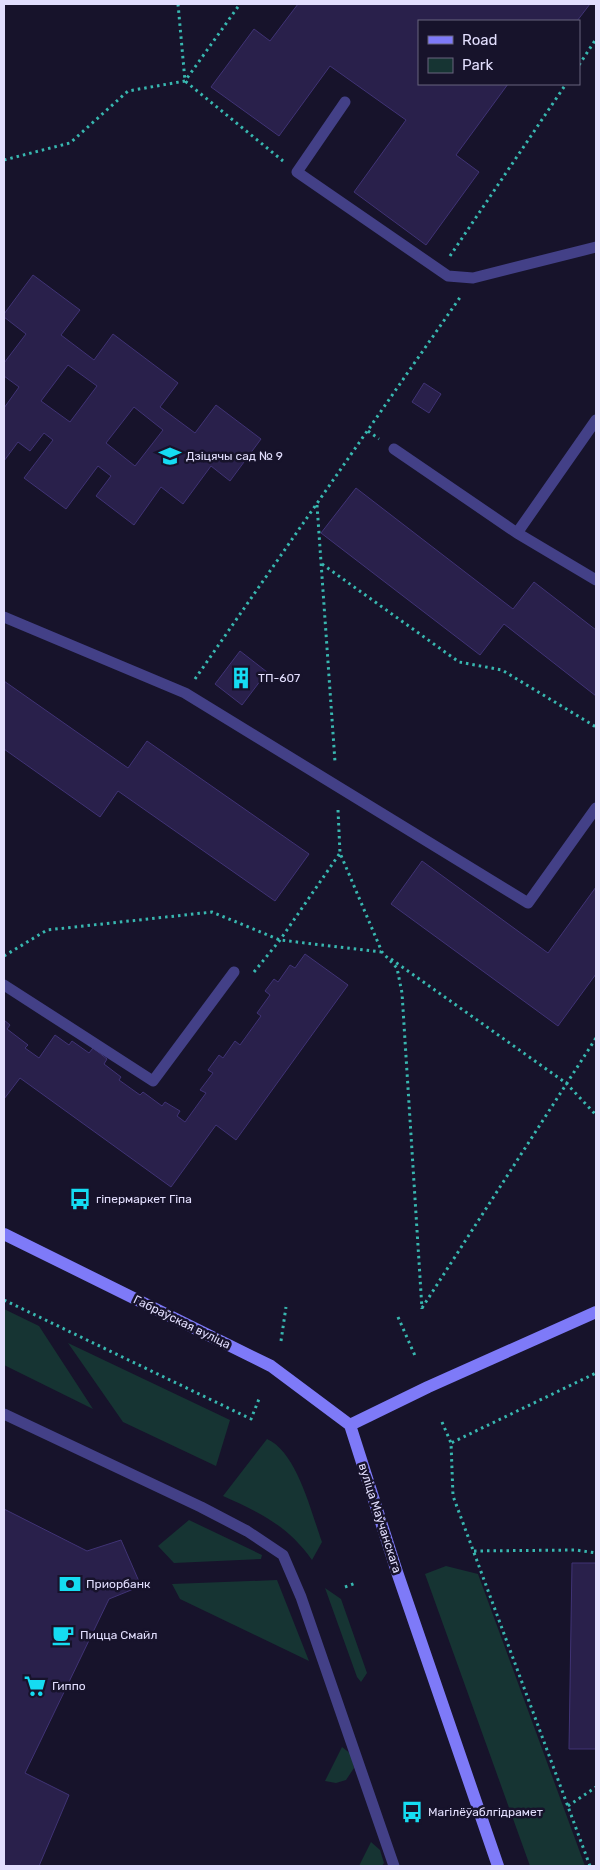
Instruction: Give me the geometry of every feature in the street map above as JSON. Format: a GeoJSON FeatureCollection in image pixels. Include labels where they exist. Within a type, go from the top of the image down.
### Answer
{"type":"FeatureCollection","features":[{"type":"Feature","properties":{"kind":"main road","name":"Габраўская вуліца"},"geometry":{"type":"LineString","coordinates":[[4,1234],[271,1366],[350,1425]]}},
{"type":"Feature","properties":{"kind":"main road"},"geometry":{"type":"LineString","coordinates":[[350,1425],[428,1387],[596,1312]]}},
{"type":"Feature","properties":{"kind":"main road","name":"вуліца Маўчанскага"},"geometry":{"type":"LineString","coordinates":[[350,1425],[397,1572],[498,1866]]}},
{"type":"Feature","properties":{"kind":"lane"},"geometry":{"type":"LineString","coordinates":[[345,102],[297,172],[448,276],[473,278],[596,247]]}},
{"type":"Feature","properties":{"kind":"lane"},"geometry":{"type":"LineString","coordinates":[[517,533],[596,420]]}},
{"type":"Feature","properties":{"kind":"lane"},"geometry":{"type":"LineString","coordinates":[[394,449],[517,533],[596,580]]}},
{"type":"Feature","properties":{"kind":"lane"},"geometry":{"type":"LineString","coordinates":[[4,617],[184,693],[528,903],[596,808]]}},
{"type":"Feature","properties":{"kind":"lane"},"geometry":{"type":"LineString","coordinates":[[4,985],[153,1081],[234,972]]}},
{"type":"Feature","properties":{"kind":"lane"},"geometry":{"type":"LineString","coordinates":[[4,1414],[201,1507],[247,1531],[283,1555],[301,1598],[394,1866]]}},
{"type":"Feature","properties":{"kind":"path"},"geometry":{"type":"LineString","coordinates":[[178,4],[185,81],[297,172]]}},
{"type":"Feature","properties":{"kind":"path"},"geometry":{"type":"LineString","coordinates":[[4,160],[70,143],[128,91],[185,81],[240,4]]}},
{"type":"Feature","properties":{"kind":"path"},"geometry":{"type":"LineString","coordinates":[[580,63],[596,39]]}},
{"type":"Feature","properties":{"kind":"path"},"geometry":{"type":"LineString","coordinates":[[440,271],[565,85]]}},
{"type":"Feature","properties":{"kind":"path"},"geometry":{"type":"LineString","coordinates":[[184,693],[317,505],[473,278]]}},
{"type":"Feature","properties":{"kind":"path"},"geometry":{"type":"LineString","coordinates":[[317,505],[340,852],[382,952],[397,968],[402,993],[422,1309],[596,1038]]}},
{"type":"Feature","properties":{"kind":"path"},"geometry":{"type":"LineString","coordinates":[[321,563],[459,662],[502,670],[596,727]]}},
{"type":"Feature","properties":{"kind":"path"},"geometry":{"type":"LineString","coordinates":[[234,972],[251,976],[280,940],[340,852]]}},
{"type":"Feature","properties":{"kind":"path"},"geometry":{"type":"LineString","coordinates":[[4,956],[48,930],[212,912],[280,940],[382,952],[566,1083],[596,1115]]}},
{"type":"Feature","properties":{"kind":"path"},"geometry":{"type":"LineString","coordinates":[[4,1300],[251,1419],[259,1399]]}},
{"type":"Feature","properties":{"kind":"path"},"geometry":{"type":"LineString","coordinates":[[282,1341],[286,1307]]}},
{"type":"Feature","properties":{"kind":"path"},"geometry":{"type":"LineString","coordinates":[[398,1317],[416,1358]]}},
{"type":"Feature","properties":{"kind":"path"},"geometry":{"type":"LineString","coordinates":[[451,1443],[596,1373]]}},
{"type":"Feature","properties":{"kind":"path"},"geometry":{"type":"LineString","coordinates":[[442,1422],[451,1443],[453,1496],[590,1866]]}},
{"type":"Feature","properties":{"kind":"path"},"geometry":{"type":"LineString","coordinates":[[474,1551],[576,1550],[596,1553]]}},
{"type":"Feature","properties":{"kind":"path"},"geometry":{"type":"LineString","coordinates":[[345,1587],[356,1583]]}},
{"type":"Feature","properties":{"kind":"path"},"geometry":{"type":"LineString","coordinates":[[568,1806],[596,1788]]}},
{"type":"Feature","properties":{"kind":"green space"},"geometry":{"type":"Polygon","coordinates":[[[4,1309],[39,1326],[93,1409],[4,1365],[4,1309]]]}},
{"type":"Feature","properties":{"kind":"green space"},"geometry":{"type":"Polygon","coordinates":[[[68,1343],[230,1420],[216,1466],[123,1422],[68,1343]]]}},
{"type":"Feature","properties":{"kind":"green space"},"geometry":{"type":"Polygon","coordinates":[[[267,1439],[278,1446],[287,1456],[295,1469],[308,1500],[322,1542],[312,1560],[303,1548],[283,1529],[250,1508],[223,1496],[267,1439]]]}},
{"type":"Feature","properties":{"kind":"green space"},"geometry":{"type":"Polygon","coordinates":[[[189,1520],[262,1555],[261,1559],[174,1563],[158,1546],[189,1520]]]}},
{"type":"Feature","properties":{"kind":"green space"},"geometry":{"type":"Polygon","coordinates":[[[446,1566],[478,1574],[585,1866],[530,1866],[425,1574],[446,1566]]]}},
{"type":"Feature","properties":{"kind":"green space"},"geometry":{"type":"Polygon","coordinates":[[[277,1580],[309,1661],[180,1599],[172,1584],[277,1580]]]}},
{"type":"Feature","properties":{"kind":"green space"},"geometry":{"type":"Polygon","coordinates":[[[325,1588],[341,1599],[367,1673],[361,1682],[357,1677],[325,1588]]]}},
{"type":"Feature","properties":{"kind":"green space"},"geometry":{"type":"Polygon","coordinates":[[[342,1747],[351,1754],[354,1768],[346,1780],[336,1783],[325,1781],[342,1747]]]}},
{"type":"Feature","properties":{"kind":"green space"},"geometry":{"type":"Polygon","coordinates":[[[371,1842],[380,1850],[384,1863],[382,1866],[359,1866],[371,1842]]]}},
{"type":"Feature","properties":{"kind":"building"},"geometry":{"type":"Polygon","coordinates":[[[298,4],[590,4],[578,20],[418,20],[418,85],[507,85],[456,155],[479,172],[426,245],[354,192],[406,120],[330,66],[279,136],[211,87],[254,29],[270,41],[298,4]]]}},
{"type":"Feature","properties":{"kind":"building"},"geometry":{"type":"Polygon","coordinates":[[[33,275],[80,310],[61,335],[94,360],[113,334],[178,383],[160,407],[195,433],[216,405],[261,439],[230,481],[211,466],[183,504],[161,487],[134,525],[96,496],[111,476],[98,466],[66,509],[24,478],[53,440],[44,433],[30,451],[18,442],[4,461],[4,408],[19,387],[4,376],[4,363],[26,334],[4,317],[4,314],[33,275]],[[68,365],[41,401],[70,422],[97,386],[68,365]],[[134,407],[106,443],[135,466],[163,430],[134,407]]]}},
{"type":"Feature","properties":{"kind":"building"},"geometry":{"type":"Polygon","coordinates":[[[424,383],[441,394],[429,413],[412,402],[424,383]]]}},
{"type":"Feature","properties":{"kind":"building"},"geometry":{"type":"Polygon","coordinates":[[[356,488],[513,609],[534,582],[596,630],[596,696],[504,624],[480,655],[321,533],[356,488]]]}},
{"type":"Feature","properties":{"kind":"building","name":"ТП-607"},"geometry":{"type":"Polygon","coordinates":[[[240,651],[267,672],[242,705],[215,684],[240,651]]]}},
{"type":"Feature","properties":{"kind":"building"},"geometry":{"type":"Polygon","coordinates":[[[4,681],[128,768],[147,741],[309,854],[275,901],[118,791],[100,817],[4,749],[4,681]]]}},
{"type":"Feature","properties":{"kind":"building"},"geometry":{"type":"Polygon","coordinates":[[[422,861],[548,953],[596,887],[596,974],[558,1026],[391,904],[422,861]]]}},
{"type":"Feature","properties":{"kind":"building"},"geometry":{"type":"Polygon","coordinates":[[[305,954],[348,985],[236,1140],[216,1125],[171,1187],[20,1078],[4,1099],[4,1020],[10,1025],[7,1029],[28,1045],[25,1048],[39,1058],[55,1035],[69,1045],[72,1041],[89,1053],[93,1048],[107,1059],[104,1064],[121,1077],[119,1080],[140,1095],[143,1092],[162,1106],[165,1102],[180,1111],[177,1116],[185,1122],[206,1093],[200,1090],[213,1073],[208,1070],[219,1055],[223,1058],[235,1041],[240,1045],[261,1016],[257,1013],[270,995],[265,991],[274,979],[278,982],[290,965],[295,968],[305,954]]]}},
{"type":"Feature","properties":{"kind":"building","name":"Гиппо"},"geometry":{"type":"Polygon","coordinates":[[[4,1509],[87,1551],[121,1540],[141,1586],[109,1599],[25,1773],[69,1795],[39,1866],[4,1866],[4,1509]]]}},
{"type":"Feature","properties":{"kind":"building"},"geometry":{"type":"Polygon","coordinates":[[[572,1563],[596,1563],[596,1749],[569,1749],[572,1563]]]}},
{"type":"Feature","properties":{"kind":"place","name":"Дзіцячы сад № 9"},"geometry":{"type":"Point","coordinates":[170,456]}},
{"type":"Feature","properties":{"kind":"place","name":"ТП-607"},"geometry":{"type":"Point","coordinates":[241,678]}},
{"type":"Feature","properties":{"kind":"place","name":"гіпермаркет Гіпа"},"geometry":{"type":"Point","coordinates":[80,1199]}},
{"type":"Feature","properties":{"kind":"place","name":"Приорбанк"},"geometry":{"type":"Point","coordinates":[70,1584]}},
{"type":"Feature","properties":{"kind":"place","name":"Пицца Смайл"},"geometry":{"type":"Point","coordinates":[63,1635]}},
{"type":"Feature","properties":{"kind":"place","name":"Гиппо"},"geometry":{"type":"Point","coordinates":[35,1686]}},
{"type":"Feature","properties":{"kind":"place","name":"Магілёўаблгідрамет"},"geometry":{"type":"Point","coordinates":[412,1812]}}]}
